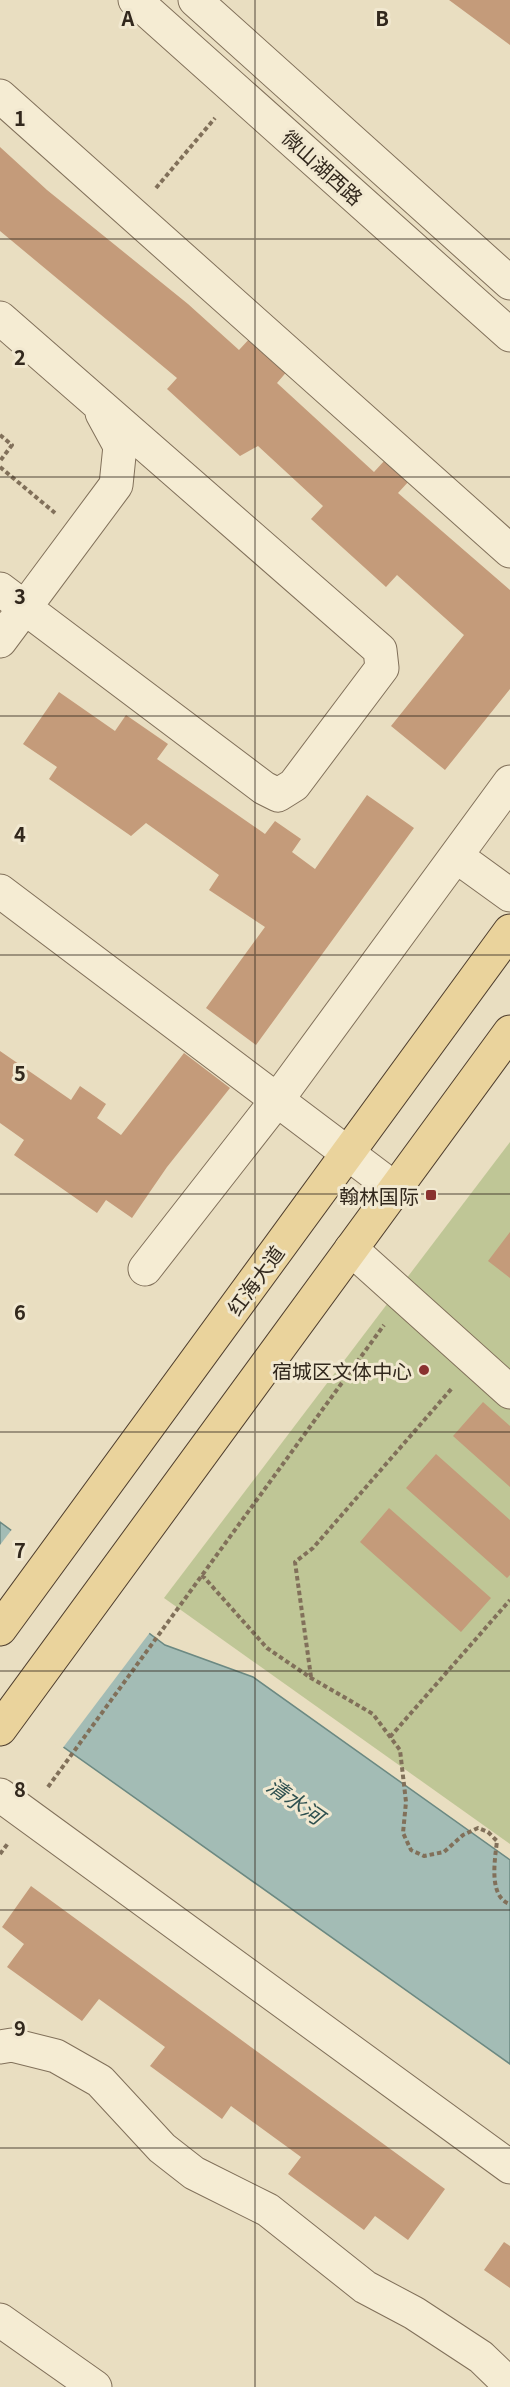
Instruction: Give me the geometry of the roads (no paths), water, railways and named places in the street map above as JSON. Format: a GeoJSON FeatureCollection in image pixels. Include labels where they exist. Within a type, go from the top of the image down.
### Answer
{"type":"FeatureCollection","features":[{"type":"Feature","properties":{"kind":"main road","name":"红海大道"},"geometry":{"type":"LineString","coordinates":[[0,1629],[510,931]]}},
{"type":"Feature","properties":{"kind":"main road"},"geometry":{"type":"LineString","coordinates":[[0,1729],[510,1032]]}},
{"type":"Feature","properties":{"kind":"street","name":"微山湖西路"},"geometry":{"type":"LineString","coordinates":[[135,0],[510,335]]}},
{"type":"Feature","properties":{"kind":"street","name":"微山湖西路"},"geometry":{"type":"LineString","coordinates":[[195,0],[510,283]]}},
{"type":"Feature","properties":{"kind":"street"},"geometry":{"type":"LineString","coordinates":[[0,96],[510,551]]}},
{"type":"Feature","properties":{"kind":"street"},"geometry":{"type":"LineString","coordinates":[[0,318],[380,651],[382,668],[294,785],[278,795],[264,788],[12,598]]}},
{"type":"Feature","properties":{"kind":"street"},"geometry":{"type":"LineString","coordinates":[[0,641],[12,598],[80,533],[116,485],[120,446],[95,401]]}},
{"type":"Feature","properties":{"kind":"street"},"geometry":{"type":"LineString","coordinates":[[145,1269],[277,1100],[510,782]]}},
{"type":"Feature","properties":{"kind":"street"},"geometry":{"type":"LineString","coordinates":[[456,856],[510,895]]}},
{"type":"Feature","properties":{"kind":"street"},"geometry":{"type":"LineString","coordinates":[[0,891],[395,1189]]}},
{"type":"Feature","properties":{"kind":"street"},"geometry":{"type":"LineString","coordinates":[[351,1249],[510,1392]]}},
{"type":"Feature","properties":{"kind":"street"},"geometry":{"type":"LineString","coordinates":[[0,1795],[510,2167]]}},
{"type":"Feature","properties":{"kind":"street"},"geometry":{"type":"LineString","coordinates":[[0,2047],[12,2045],[56,2056],[100,2081],[162,2148],[194,2174],[268,2210],[365,2287],[414,2313],[481,2357],[510,2385]]}},
{"type":"Feature","properties":{"kind":"street"},"geometry":{"type":"LineString","coordinates":[[0,2320],[95,2387]]}},
{"type":"Feature","properties":{"kind":"water","name":"清水河"},"geometry":{"type":"Polygon","coordinates":[[[0,1522],[165,1645],[253,1677],[510,1860],[510,2064],[0,1702],[0,1522]]]}},
{"type":"Feature","properties":{"kind":"place","name":"翰林国际"},"geometry":{"type":"Point","coordinates":[431,1195]}},
{"type":"Feature","properties":{"kind":"place","name":"宿城区文体中心"},"geometry":{"type":"Point","coordinates":[424,1370]}}]}
